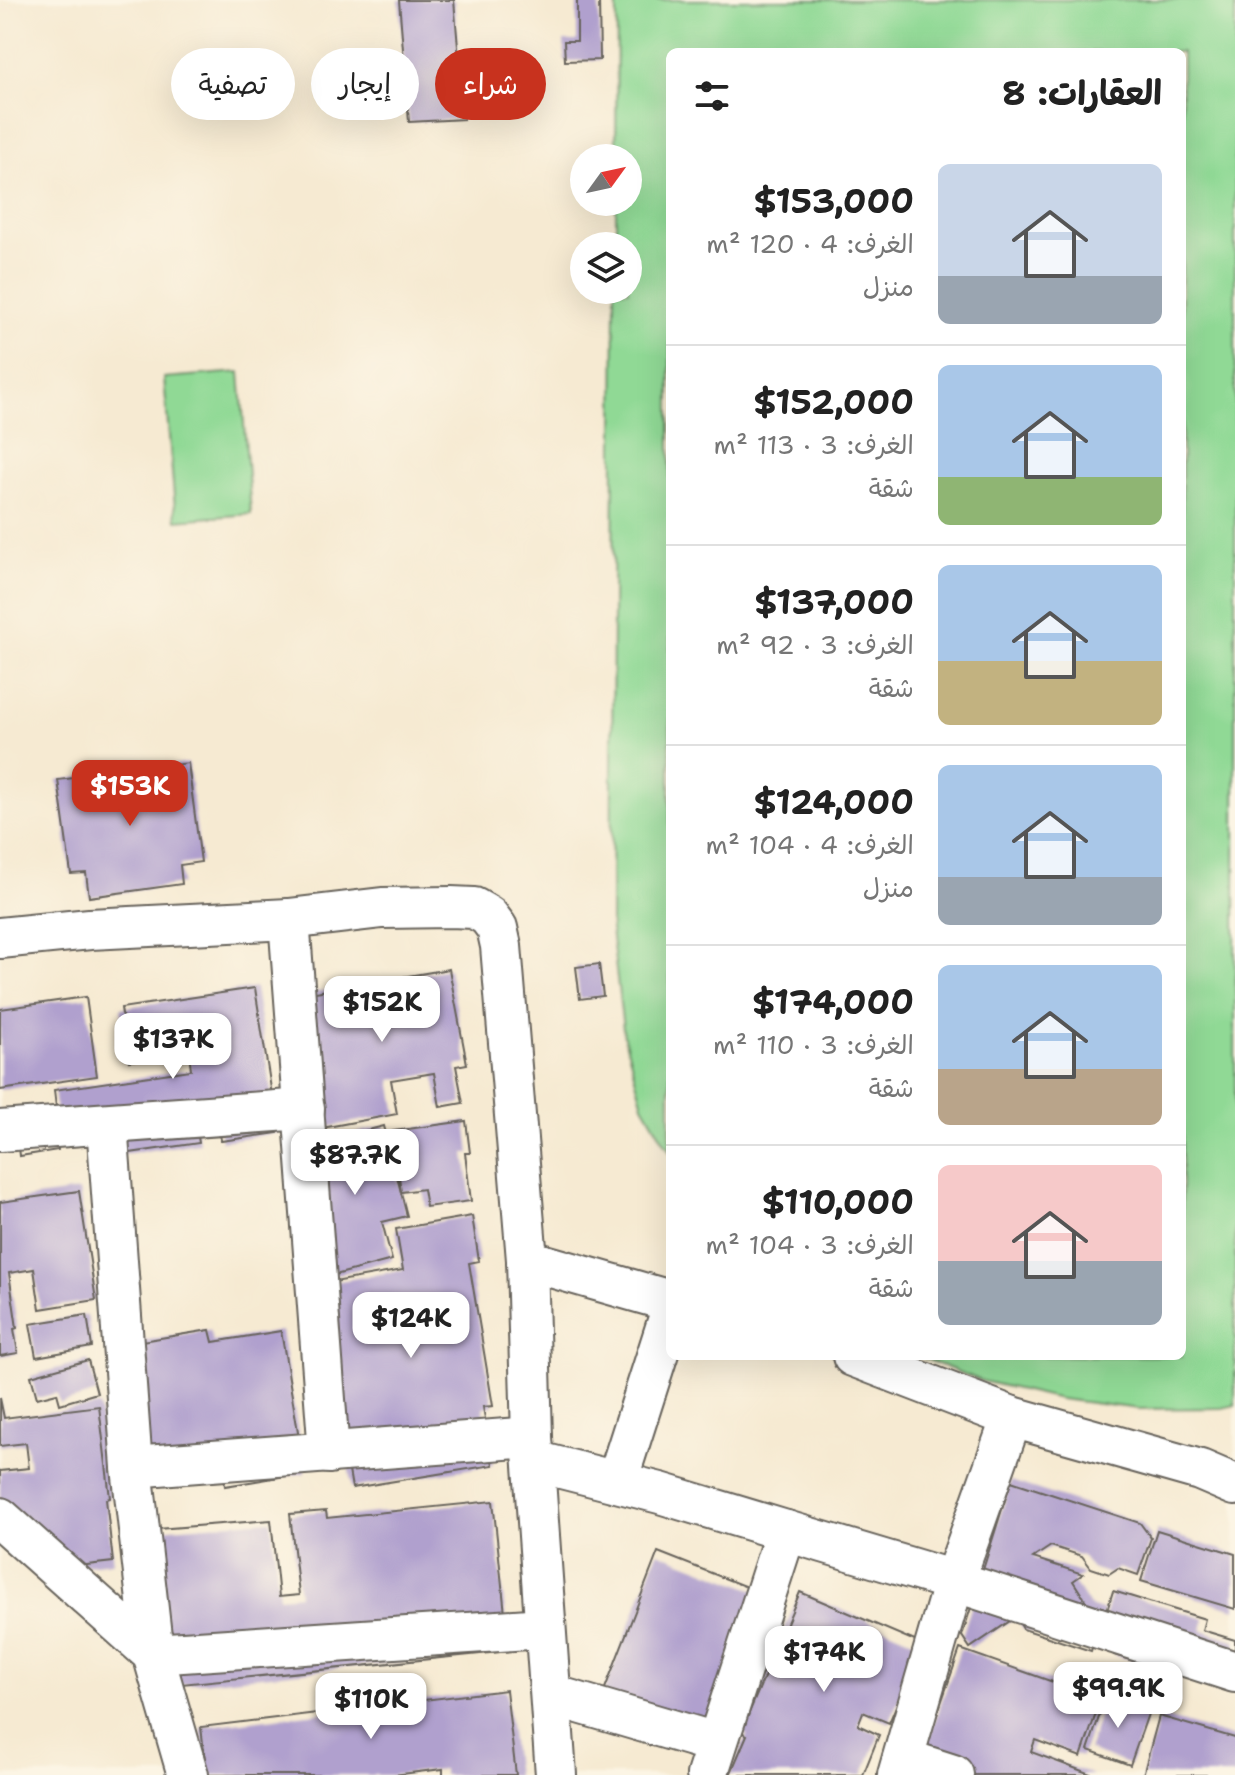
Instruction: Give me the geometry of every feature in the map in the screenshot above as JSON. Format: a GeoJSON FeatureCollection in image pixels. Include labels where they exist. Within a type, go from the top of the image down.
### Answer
{"type":"FeatureCollection","features":[{"type":"Feature","properties":{"kind":"street"},"geometry":{"type":"LineString","coordinates":[[0,938],[90,929],[289,919],[382,908],[474,908],[488,916],[497,928],[527,1260],[533,1449],[556,1775]]}},
{"type":"Feature","properties":{"kind":"street"},"geometry":{"type":"LineString","coordinates":[[289,919],[329,1453]]}},
{"type":"Feature","properties":{"kind":"street"},"geometry":{"type":"LineString","coordinates":[[0,1131],[304,1109]]}},
{"type":"Feature","properties":{"kind":"street"},"geometry":{"type":"LineString","coordinates":[[107,1124],[132,1467],[153,1654],[188,1775]]}},
{"type":"Feature","properties":{"kind":"street"},"geometry":{"type":"LineString","coordinates":[[527,1260],[666,1300]]}},
{"type":"Feature","properties":{"kind":"street"},"geometry":{"type":"LineString","coordinates":[[617,1481],[666,1328]]}},
{"type":"Feature","properties":{"kind":"street"},"geometry":{"type":"LineString","coordinates":[[863,1360],[1012,1417],[1200,1470],[1235,1485]]}},
{"type":"Feature","properties":{"kind":"street"},"geometry":{"type":"LineString","coordinates":[[953,1775],[900,1767],[954,1581],[1012,1417]]}},
{"type":"Feature","properties":{"kind":"street"},"geometry":{"type":"LineString","coordinates":[[132,1467],[329,1453],[533,1449],[617,1481],[954,1581],[1235,1672]]}},
{"type":"Feature","properties":{"kind":"street"},"geometry":{"type":"LineString","coordinates":[[0,1518],[153,1654],[544,1628]]}},
{"type":"Feature","properties":{"kind":"street"},"geometry":{"type":"LineString","coordinates":[[552,1695],[712,1759],[786,1531]]}},
{"type":"Feature","properties":{"kind":"green space"},"geometry":{"type":"Polygon","coordinates":[[[617,0],[1235,0],[1235,1405],[1222,1408],[1139,1409],[1060,1399],[982,1381],[927,1360],[1186,1360],[1186,48],[666,48],[666,1145],[643,1105],[624,1037],[611,929],[615,304],[642,304],[642,232],[616,232],[616,216],[642,216],[642,144],[616,144],[617,0]]]}},
{"type":"Feature","properties":{"kind":"green space"},"geometry":{"type":"Polygon","coordinates":[[[240,372],[251,514],[176,520],[164,378],[240,372]]]}},
{"type":"Feature","properties":{"kind":"building"},"geometry":{"type":"Polygon","coordinates":[[[399,0],[454,0],[458,48],[435,48],[435,120],[446,120],[409,122],[419,120],[419,48],[403,48],[399,0]]]}},
{"type":"Feature","properties":{"kind":"building"},"geometry":{"type":"Polygon","coordinates":[[[577,0],[599,0],[600,60],[565,61],[564,41],[577,41],[577,0]]]}},
{"type":"Feature","properties":{"kind":"building"},"geometry":{"type":"Polygon","coordinates":[[[188,763],[201,862],[180,865],[182,884],[89,897],[86,873],[71,874],[58,780],[188,763]]]}},
{"type":"Feature","properties":{"kind":"building"},"geometry":{"type":"Polygon","coordinates":[[[599,964],[603,996],[580,999],[576,967],[599,964]]]}},
{"type":"Feature","properties":{"kind":"building"},"geometry":{"type":"Polygon","coordinates":[[[449,969],[467,1064],[456,1066],[463,1103],[440,1107],[434,1073],[391,1080],[397,1114],[322,1128],[298,995],[449,969]]]}},
{"type":"Feature","properties":{"kind":"building"},"geometry":{"type":"Polygon","coordinates":[[[255,988],[278,1133],[221,1141],[215,1097],[192,1100],[199,1143],[102,1157],[98,1133],[57,1139],[58,1150],[20,1156],[17,1130],[58,1124],[54,1090],[191,1070],[189,1052],[129,1061],[121,1008],[255,988]]]}},
{"type":"Feature","properties":{"kind":"building"},"geometry":{"type":"Polygon","coordinates":[[[86,997],[97,1076],[0,1090],[0,1009],[86,997]]]}},
{"type":"Feature","properties":{"kind":"building"},"geometry":{"type":"Polygon","coordinates":[[[466,1121],[470,1153],[465,1153],[471,1201],[426,1207],[423,1189],[401,1192],[393,1131],[466,1121]]]}},
{"type":"Feature","properties":{"kind":"building"},"geometry":{"type":"Polygon","coordinates":[[[384,1126],[407,1216],[382,1222],[392,1260],[335,1275],[302,1147],[384,1126]]]}},
{"type":"Feature","properties":{"kind":"building"},"geometry":{"type":"Polygon","coordinates":[[[79,1191],[96,1300],[40,1309],[34,1269],[9,1273],[18,1353],[0,1356],[0,1202],[79,1191]]]}},
{"type":"Feature","properties":{"kind":"building"},"geometry":{"type":"Polygon","coordinates":[[[472,1216],[479,1261],[469,1263],[493,1406],[483,1407],[493,1465],[352,1488],[317,1285],[403,1270],[396,1229],[472,1216]]]}},
{"type":"Feature","properties":{"kind":"building"},"geometry":{"type":"Polygon","coordinates":[[[87,1315],[92,1347],[36,1357],[30,1324],[87,1315]]]}},
{"type":"Feature","properties":{"kind":"building"},"geometry":{"type":"Polygon","coordinates":[[[210,1330],[213,1342],[281,1331],[305,1473],[225,1486],[222,1468],[151,1480],[129,1343],[210,1330]]]}},
{"type":"Feature","properties":{"kind":"building"},"geometry":{"type":"Polygon","coordinates":[[[88,1360],[97,1393],[60,1404],[57,1393],[37,1398],[31,1376],[88,1360]]]}},
{"type":"Feature","properties":{"kind":"building"},"geometry":{"type":"Polygon","coordinates":[[[0,1398],[4,1418],[99,1406],[110,1498],[106,1499],[113,1562],[51,1569],[0,1543],[0,1471],[29,1468],[26,1443],[0,1446],[0,1398]]]}},
{"type":"Feature","properties":{"kind":"building"},"geometry":{"type":"Polygon","coordinates":[[[1011,1481],[1140,1523],[1151,1538],[1138,1575],[1118,1568],[1109,1574],[1091,1568],[1082,1556],[1051,1546],[1033,1558],[1083,1574],[1073,1581],[1089,1606],[1104,1611],[1091,1651],[1023,1629],[1016,1617],[970,1648],[962,1636],[1011,1481]]]}},
{"type":"Feature","properties":{"kind":"building"},"geometry":{"type":"Polygon","coordinates":[[[493,1501],[509,1651],[162,1686],[145,1530],[271,1520],[279,1597],[299,1595],[290,1514],[326,1511],[327,1518],[493,1501]]]}},
{"type":"Feature","properties":{"kind":"building"},"geometry":{"type":"Polygon","coordinates":[[[1157,1530],[1235,1554],[1235,1609],[1141,1581],[1157,1530]]]}},
{"type":"Feature","properties":{"kind":"building"},"geometry":{"type":"Polygon","coordinates":[[[658,1552],[757,1591],[700,1738],[601,1699],[658,1552]]]}},
{"type":"Feature","properties":{"kind":"building"},"geometry":{"type":"Polygon","coordinates":[[[1113,1591],[1205,1619],[1202,1630],[1235,1640],[1235,1691],[1114,1655],[1119,1639],[1100,1633],[1113,1591]]]}},
{"type":"Feature","properties":{"kind":"building"},"geometry":{"type":"Polygon","coordinates":[[[800,1592],[922,1644],[889,1723],[863,1712],[858,1725],[879,1735],[863,1775],[730,1775],[747,1735],[741,1732],[800,1592]]]}},
{"type":"Feature","properties":{"kind":"building"},"geometry":{"type":"Polygon","coordinates":[[[960,1649],[1101,1699],[1081,1757],[1035,1740],[1031,1752],[1093,1775],[916,1775],[960,1649]]]}},
{"type":"Feature","properties":{"kind":"building"},"geometry":{"type":"Polygon","coordinates":[[[506,1690],[516,1775],[443,1775],[443,1769],[393,1775],[207,1775],[201,1727],[506,1690]]]}},
{"type":"Feature","properties":{"kind":"building"},"geometry":{"type":"Polygon","coordinates":[[[1106,1696],[1149,1711],[1130,1765],[1088,1750],[1106,1696]]]}},
{"type":"Feature","properties":{"kind":"building"},"geometry":{"type":"Polygon","coordinates":[[[1159,1716],[1235,1738],[1235,1775],[1143,1775],[1159,1716]]]}}]}
